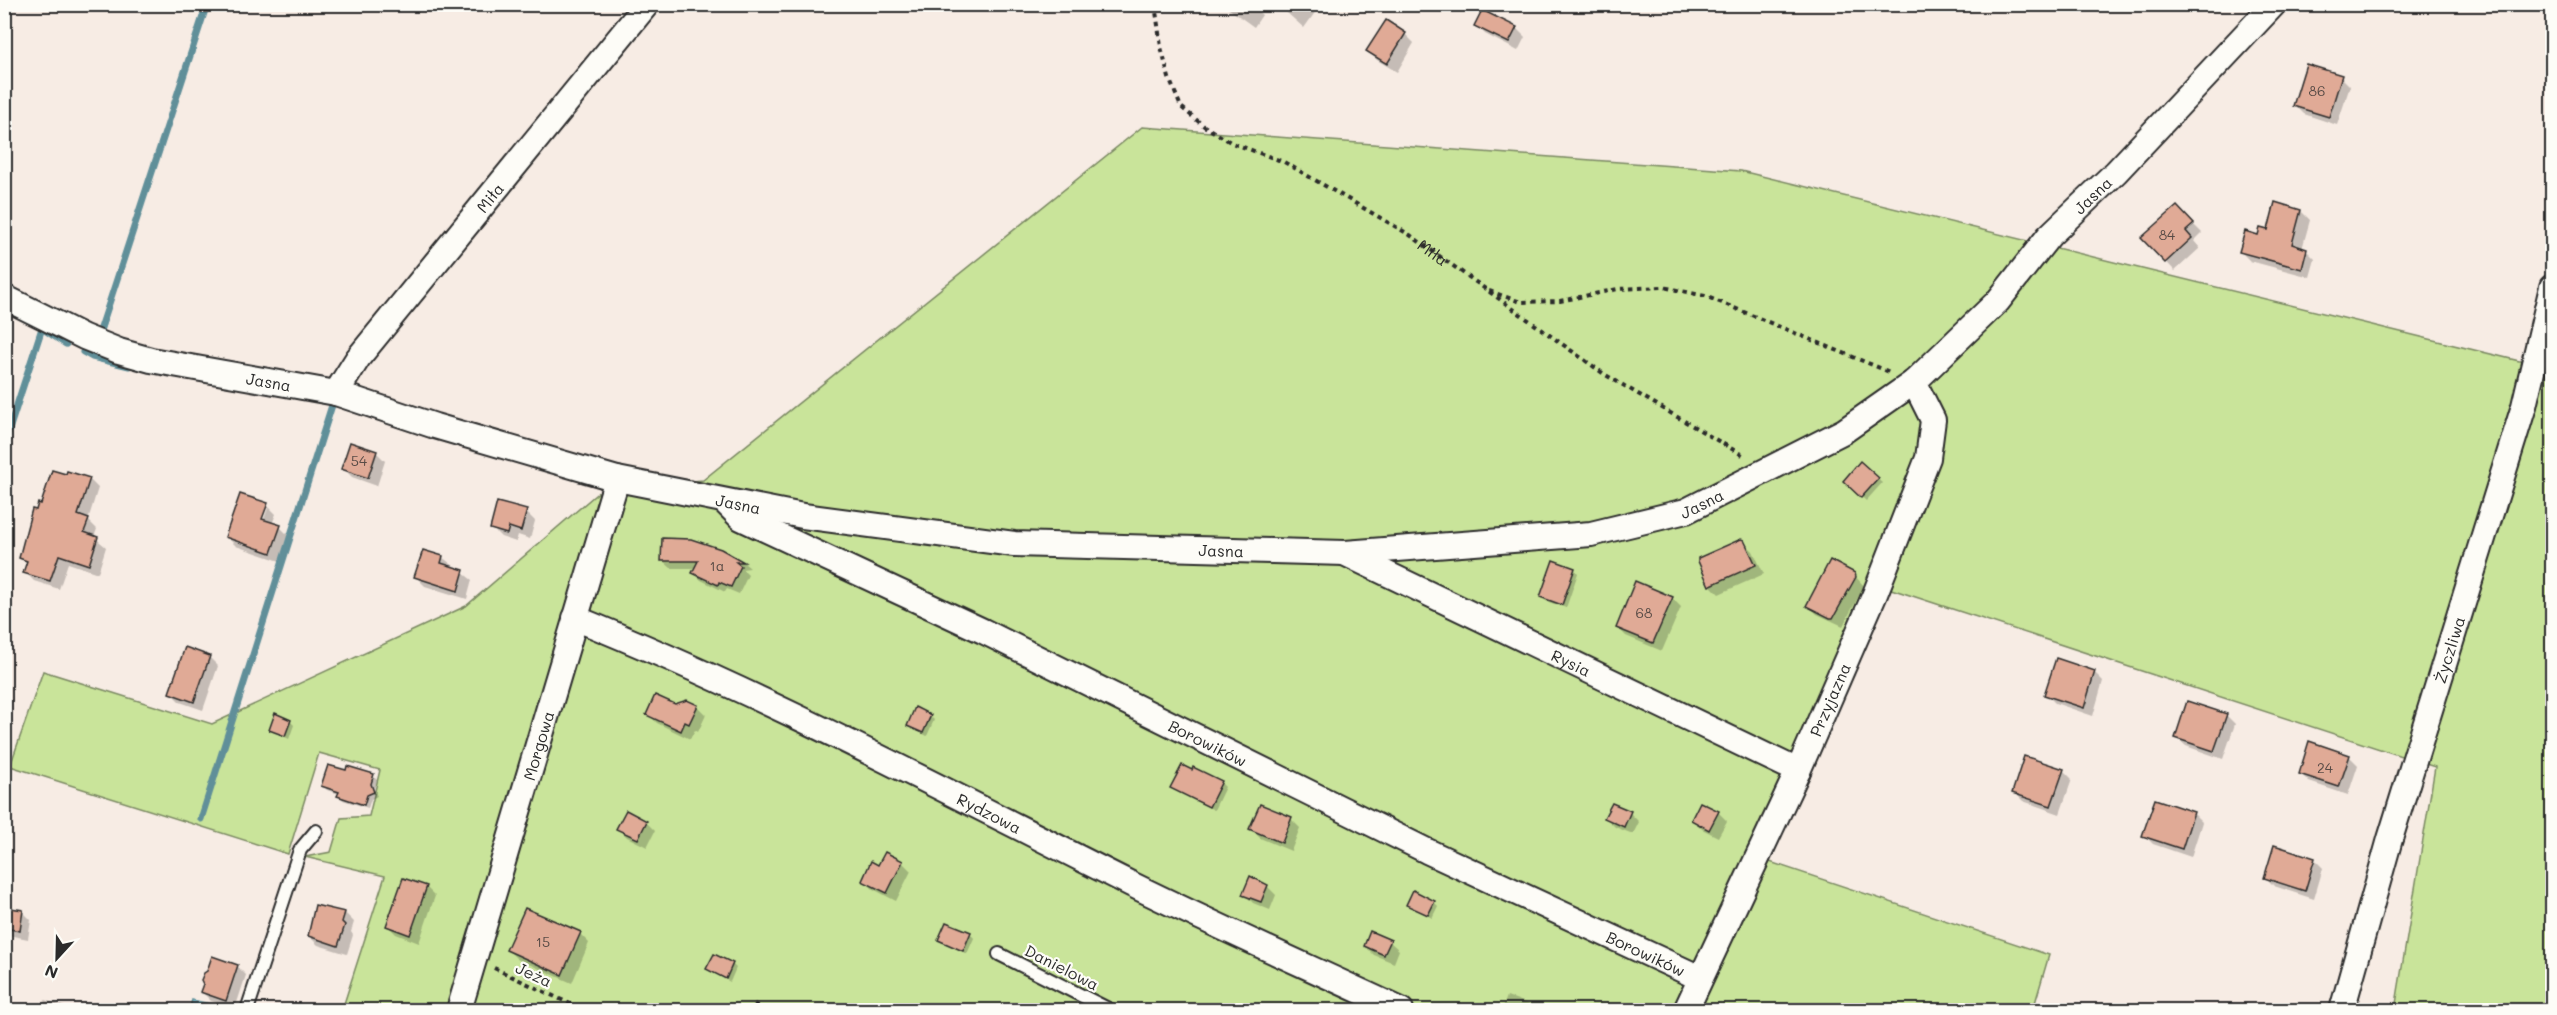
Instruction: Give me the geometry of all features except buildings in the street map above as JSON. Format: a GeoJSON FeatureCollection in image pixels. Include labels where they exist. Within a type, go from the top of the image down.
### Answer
{"type":"FeatureCollection","features":[{"type":"Feature","properties":{"kind":"street","name":"Miła"},"geometry":{"type":"LineString","coordinates":[[336,393],[358,358],[647,4]]}},
{"type":"Feature","properties":{"kind":"street","name":"Jasna"},"geometry":{"type":"LineString","coordinates":[[4,297],[84,337],[119,351],[151,360],[336,393],[435,426],[617,479],[803,516],[1014,544],[1345,553],[1591,534],[1686,511],[1844,431],[1914,382],[1998,301],[2049,236],[2116,172],[2274,4]]}},
{"type":"Feature","properties":{"kind":"street","name":"Życzliwa"},"geometry":{"type":"LineString","coordinates":[[2342,1011],[2390,839],[2524,406],[2553,287]]}},
{"type":"Feature","properties":{"kind":"street","name":"Przyjazna"},"geometry":{"type":"LineString","coordinates":[[1686,1011],[1798,771],[1875,594],[1928,458],[1933,420],[1914,382]]}},
{"type":"Feature","properties":{"kind":"street","name":"Morgowa"},"geometry":{"type":"LineString","coordinates":[[459,1011],[617,479]]}},
{"type":"Feature","properties":{"kind":"street","name":"Borowików"},"geometry":{"type":"LineString","coordinates":[[724,500],[741,518],[983,631],[1426,851],[1700,978]]}},
{"type":"Feature","properties":{"kind":"street","name":"Rysia"},"geometry":{"type":"LineString","coordinates":[[1345,553],[1798,771]]}},
{"type":"Feature","properties":{"kind":"street","name":"Rydzowa"},"geometry":{"type":"LineString","coordinates":[[575,618],[866,750],[1134,886],[1401,1011]]}},
{"type":"Feature","properties":{"kind":"lane"},"geometry":{"type":"LineString","coordinates":[[247,1011],[300,850],[316,831]]}},
{"type":"Feature","properties":{"kind":"lane","name":"Danielowa"},"geometry":{"type":"LineString","coordinates":[[999,954],[1110,1011]]}},
{"type":"Feature","properties":{"kind":"path","name":"Miła"},"geometry":{"type":"LineString","coordinates":[[1155,4],[1161,47],[1169,78],[1181,107],[1204,126],[1232,143],[1284,162],[1410,235],[1604,374],[1767,470]]}},
{"type":"Feature","properties":{"kind":"path"},"geometry":{"type":"LineString","coordinates":[[1483,289],[1521,302],[1560,301],[1618,289],[1664,287],[1674,289],[1706,296],[1914,382]]}},
{"type":"Feature","properties":{"kind":"path","name":"Jeża"},"geometry":{"type":"LineString","coordinates":[[474,958],[583,1011]]}},
{"type":"Feature","properties":{"kind":"path"},"geometry":{"type":"LineString","coordinates":[[754,1004],[766,1011]]}},
{"type":"Feature","properties":{"kind":"green space"},"geometry":{"type":"Polygon","coordinates":[[[1142,127],[1741,171],[2544,367],[2552,339],[2552,1010],[2395,1010],[2435,767],[1891,589],[1764,860],[2049,955],[2033,1010],[342,1010],[385,876],[305,857],[331,852],[341,818],[369,816],[380,770],[319,753],[288,854],[10,766],[43,671],[212,724],[466,606],[601,490],[703,480],[1142,127]]]}},
{"type":"Feature","properties":{"kind":"water"},"geometry":{"type":"Polygon","coordinates":[[[192,1000],[236,1010],[189,1010],[192,1000]]]}},
{"type":"Feature","properties":{"kind":"waterway"},"geometry":{"type":"LineString","coordinates":[[100,331],[207,4]]}},
{"type":"Feature","properties":{"kind":"waterway"},"geometry":{"type":"LineString","coordinates":[[4,445],[42,328],[66,344]]}},
{"type":"Feature","properties":{"kind":"waterway"},"geometry":{"type":"LineString","coordinates":[[83,352],[92,357],[129,366]]}},
{"type":"Feature","properties":{"kind":"waterway"},"geometry":{"type":"LineString","coordinates":[[201,819],[333,402]]}}]}
